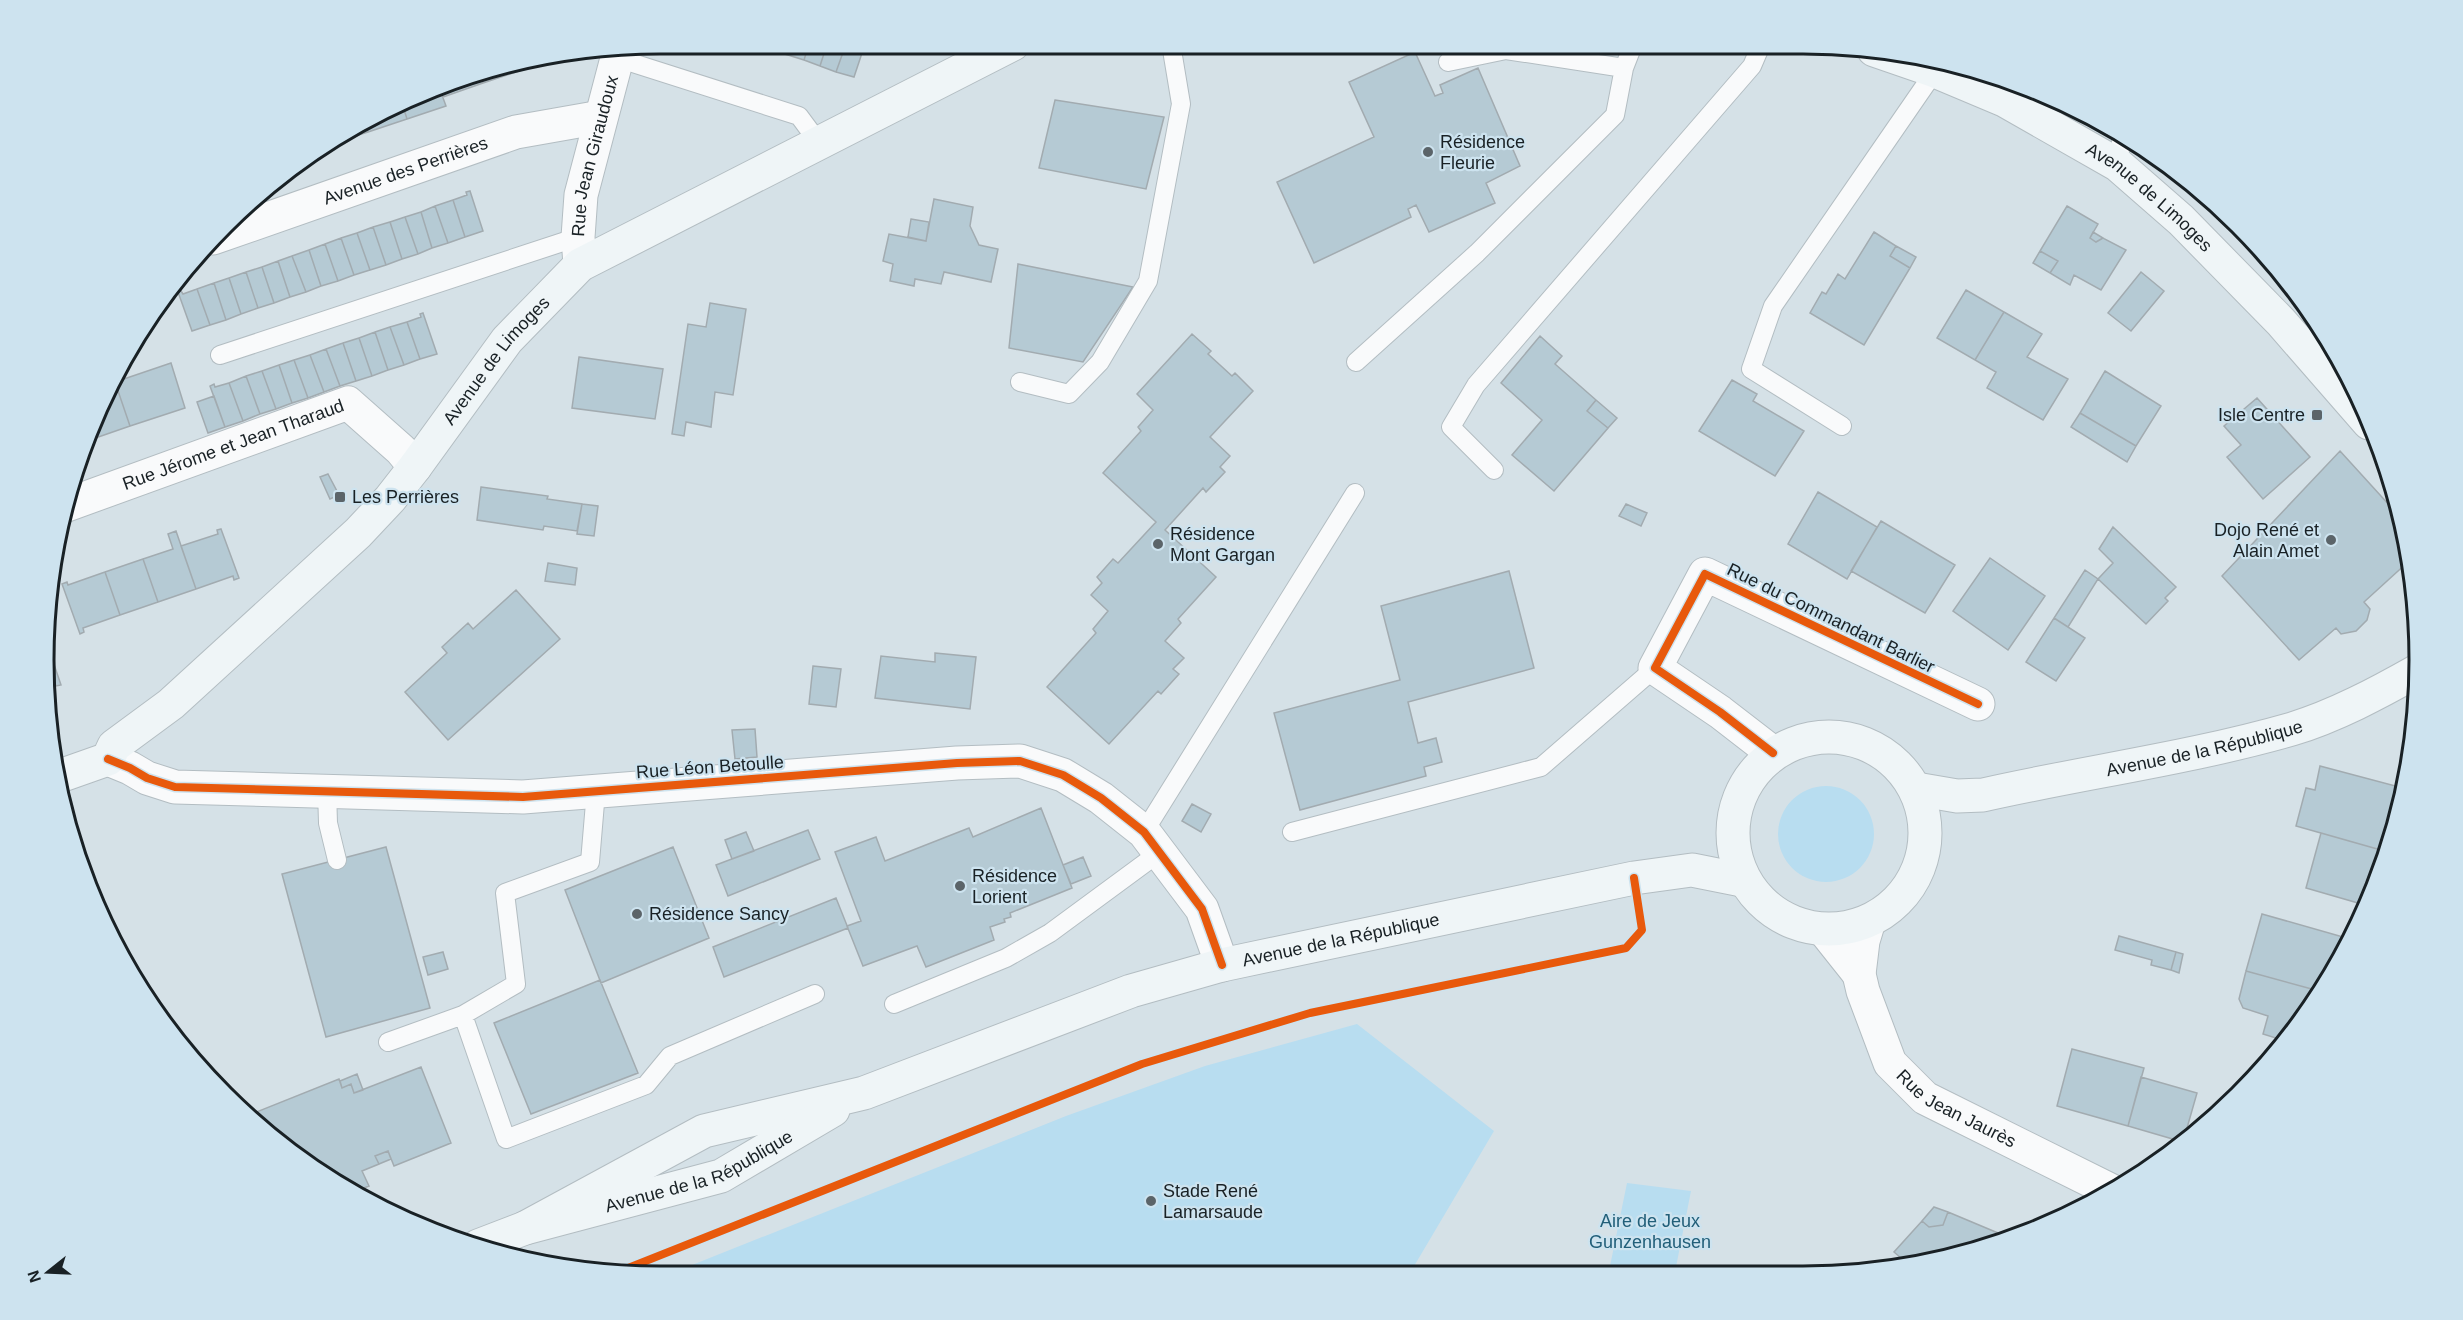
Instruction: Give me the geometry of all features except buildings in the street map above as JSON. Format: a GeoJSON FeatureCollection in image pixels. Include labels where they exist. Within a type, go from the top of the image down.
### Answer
{"type":"FeatureCollection","features":[{"type":"Feature","properties":{"kind":"main road","name":"Avenue de Limoges"},"geometry":{"type":"LineString","coordinates":[[108,759],[114,746],[171,704],[358,533],[390,499],[416,467],[507,340],[579,251],[819,143],[982,54]]}},
{"type":"Feature","properties":{"kind":"main road","name":"Avenue de Limoges"},"geometry":{"type":"LineString","coordinates":[[1920,66],[2120,149],[2181,220],[2272,314],[2353,405]]}},
{"type":"Feature","properties":{"kind":"main road","name":"Avenue de la République"},"geometry":{"type":"LineString","coordinates":[[1916,789],[1957,796],[1983,795],[2201,751],[2294,728],[2354,704],[2409,674]]}},
{"type":"Feature","properties":{"kind":"main road"},"geometry":{"type":"LineString","coordinates":[[1833,736],[1863,742],[1891,759],[1916,789],[1924,819],[1925,845],[1916,876],[1896,902],[1869,921],[1847,928],[1824,930],[1798,925],[1774,913],[1754,895],[1742,880],[1733,851],[1732,828],[1738,799],[1752,773],[1773,753],[1802,740],[1833,736]]}},
{"type":"Feature","properties":{"kind":"main road"},"geometry":{"type":"LineString","coordinates":[[65,774],[108,759]]}},
{"type":"Feature","properties":{"kind":"main road","name":"Avenue de la République"},"geometry":{"type":"LineString","coordinates":[[1925,845],[1983,795]]}},
{"type":"Feature","properties":{"kind":"main road"},"geometry":{"type":"LineString","coordinates":[[1692,870],[1732,828]]}},
{"type":"Feature","properties":{"kind":"main road","name":"Avenue de la République"},"geometry":{"type":"LineString","coordinates":[[525,1228],[704,1131],[864,1093],[1131,991],[1222,965],[1634,878],[1692,870],[1742,880]]}},
{"type":"Feature","properties":{"kind":"main road","name":"Avenue de la République"},"geometry":{"type":"LineString","coordinates":[[490,1241],[525,1228],[721,1176],[864,1093]]}},
{"type":"Feature","properties":{"kind":"street","name":"Rue Jean Giraudoux"},"geometry":{"type":"LineString","coordinates":[[579,251],[581,195],[618,55]]}},
{"type":"Feature","properties":{"kind":"street","name":"Avenue des Perrières"},"geometry":{"type":"LineString","coordinates":[[230,232],[516,132],[601,117]]}},
{"type":"Feature","properties":{"kind":"street","name":"Rue Jérome et Jean Tharaud"},"geometry":{"type":"LineString","coordinates":[[75,502],[348,403],[401,450],[416,467]]}},
{"type":"Feature","properties":{"kind":"street","name":"Rue du Commandant Barlier"},"geometry":{"type":"LineString","coordinates":[[1655,668],[1705,574],[1978,704]]}},
{"type":"Feature","properties":{"kind":"street"},"geometry":{"type":"LineString","coordinates":[[1655,668],[1720,712],[1773,753]]}},
{"type":"Feature","properties":{"kind":"street","name":"Rue Léon Betoulle"},"geometry":{"type":"LineString","coordinates":[[108,759],[147,778],[175,787],[524,797],[957,763],[1020,761],[1063,775],[1101,798],[1152,842],[1202,909],[1222,965]]}},
{"type":"Feature","properties":{"kind":"street","name":"Rue Jean Jaurès"},"geometry":{"type":"LineString","coordinates":[[1869,921],[1863,941],[1859,974],[1863,991],[1890,1063],[1925,1098],[2103,1187]]}},
{"type":"Feature","properties":{"kind":"street","name":"Rue Jean Jaurès"},"geometry":{"type":"LineString","coordinates":[[1824,930],[1859,974]]}},
{"type":"Feature","properties":{"kind":"lane"},"geometry":{"type":"LineString","coordinates":[[1020,382],[1069,394],[1100,362],[1148,281],[1181,104],[1173,54]]}},
{"type":"Feature","properties":{"kind":"lane"},"geometry":{"type":"LineString","coordinates":[[1448,62],[1487,54]]}},
{"type":"Feature","properties":{"kind":"lane"},"geometry":{"type":"LineString","coordinates":[[1532,54],[1624,68]]}},
{"type":"Feature","properties":{"kind":"lane"},"geometry":{"type":"LineString","coordinates":[[1356,362],[1477,253],[1615,115],[1624,68],[1629,54]]}},
{"type":"Feature","properties":{"kind":"lane"},"geometry":{"type":"LineString","coordinates":[[1494,470],[1451,427],[1476,385],[1752,66],[1757,54]]}},
{"type":"Feature","properties":{"kind":"lane"},"geometry":{"type":"LineString","coordinates":[[624,55],[799,116],[819,143]]}},
{"type":"Feature","properties":{"kind":"lane"},"geometry":{"type":"LineString","coordinates":[[1842,426],[1751,369],[1773,306],[1935,71]]}},
{"type":"Feature","properties":{"kind":"lane"},"geometry":{"type":"LineString","coordinates":[[220,356],[579,251]]}},
{"type":"Feature","properties":{"kind":"lane"},"geometry":{"type":"LineString","coordinates":[[894,1004],[1006,958],[1050,933],[1152,842],[1355,494]]}},
{"type":"Feature","properties":{"kind":"lane"},"geometry":{"type":"LineString","coordinates":[[1292,832],[1541,767],[1655,668]]}},
{"type":"Feature","properties":{"kind":"lane"},"geometry":{"type":"LineString","coordinates":[[327,790],[328,824],[337,860]]}},
{"type":"Feature","properties":{"kind":"lane"},"geometry":{"type":"LineString","coordinates":[[388,1042],[463,1015],[516,984],[505,892],[590,862],[596,791]]}},
{"type":"Feature","properties":{"kind":"lane"},"geometry":{"type":"LineString","coordinates":[[463,1015],[506,1139],[645,1085],[670,1056],[815,994]]}},
{"type":"Feature","properties":{"kind":"green space"},"geometry":{"type":"Polygon","coordinates":[[[1817,786],[1835,786],[1853,794],[1866,807],[1874,825],[1871,853],[1853,874],[1835,882],[1817,882],[1799,874],[1786,861],[1778,843],[1778,825],[1786,807],[1799,794],[1817,786]]]}},
{"type":"Feature","properties":{"kind":"green space","name":"Stade René Lamarsaude"},"geometry":{"type":"Polygon","coordinates":[[[1357,1024],[1494,1131],[1414,1266],[690,1266],[1066,1116],[1205,1066],[1357,1024]]]}},
{"type":"Feature","properties":{"kind":"green space","name":"Aire de Jeux Gunzenhausen"},"geometry":{"type":"Polygon","coordinates":[[[1627,1183],[1691,1191],[1676,1266],[1610,1266],[1627,1183]]]}},
{"type":"Feature","properties":{"kind":"cycle path"},"geometry":{"type":"LineString","coordinates":[[1773,753],[1720,712],[1655,668],[1705,574],[1978,704]]}},
{"type":"Feature","properties":{"kind":"cycle path"},"geometry":{"type":"LineString","coordinates":[[108,759],[147,778],[175,787],[523,797],[957,763],[1020,761],[1063,775],[1101,798],[1144,832],[1202,909],[1222,965]]}},
{"type":"Feature","properties":{"kind":"cycle path"},"geometry":{"type":"LineString","coordinates":[[635,1265],[1142,1064],[1310,1013],[1626,948],[1642,930],[1634,878]]}},
{"type":"Feature","properties":{"kind":"place","name":"Résidence Fleurie"},"geometry":{"type":"Point","coordinates":[1428,152]}},
{"type":"Feature","properties":{"kind":"place","name":"Isle Centre"},"geometry":{"type":"Point","coordinates":[2317,415]}},
{"type":"Feature","properties":{"kind":"place","name":"Les Perrières"},"geometry":{"type":"Point","coordinates":[340,497]}},
{"type":"Feature","properties":{"kind":"place","name":"Dojo René et Alain Amet"},"geometry":{"type":"Point","coordinates":[2331,540]}},
{"type":"Feature","properties":{"kind":"place","name":"Résidence Mont Gargan"},"geometry":{"type":"Point","coordinates":[1158,544]}},
{"type":"Feature","properties":{"kind":"place","name":"Résidence Lorient"},"geometry":{"type":"Point","coordinates":[960,886]}},
{"type":"Feature","properties":{"kind":"place","name":"Résidence Sancy"},"geometry":{"type":"Point","coordinates":[637,914]}},
{"type":"Feature","properties":{"kind":"place","name":"Stade René Lamarsaude"},"geometry":{"type":"Point","coordinates":[1151,1201]}}]}
